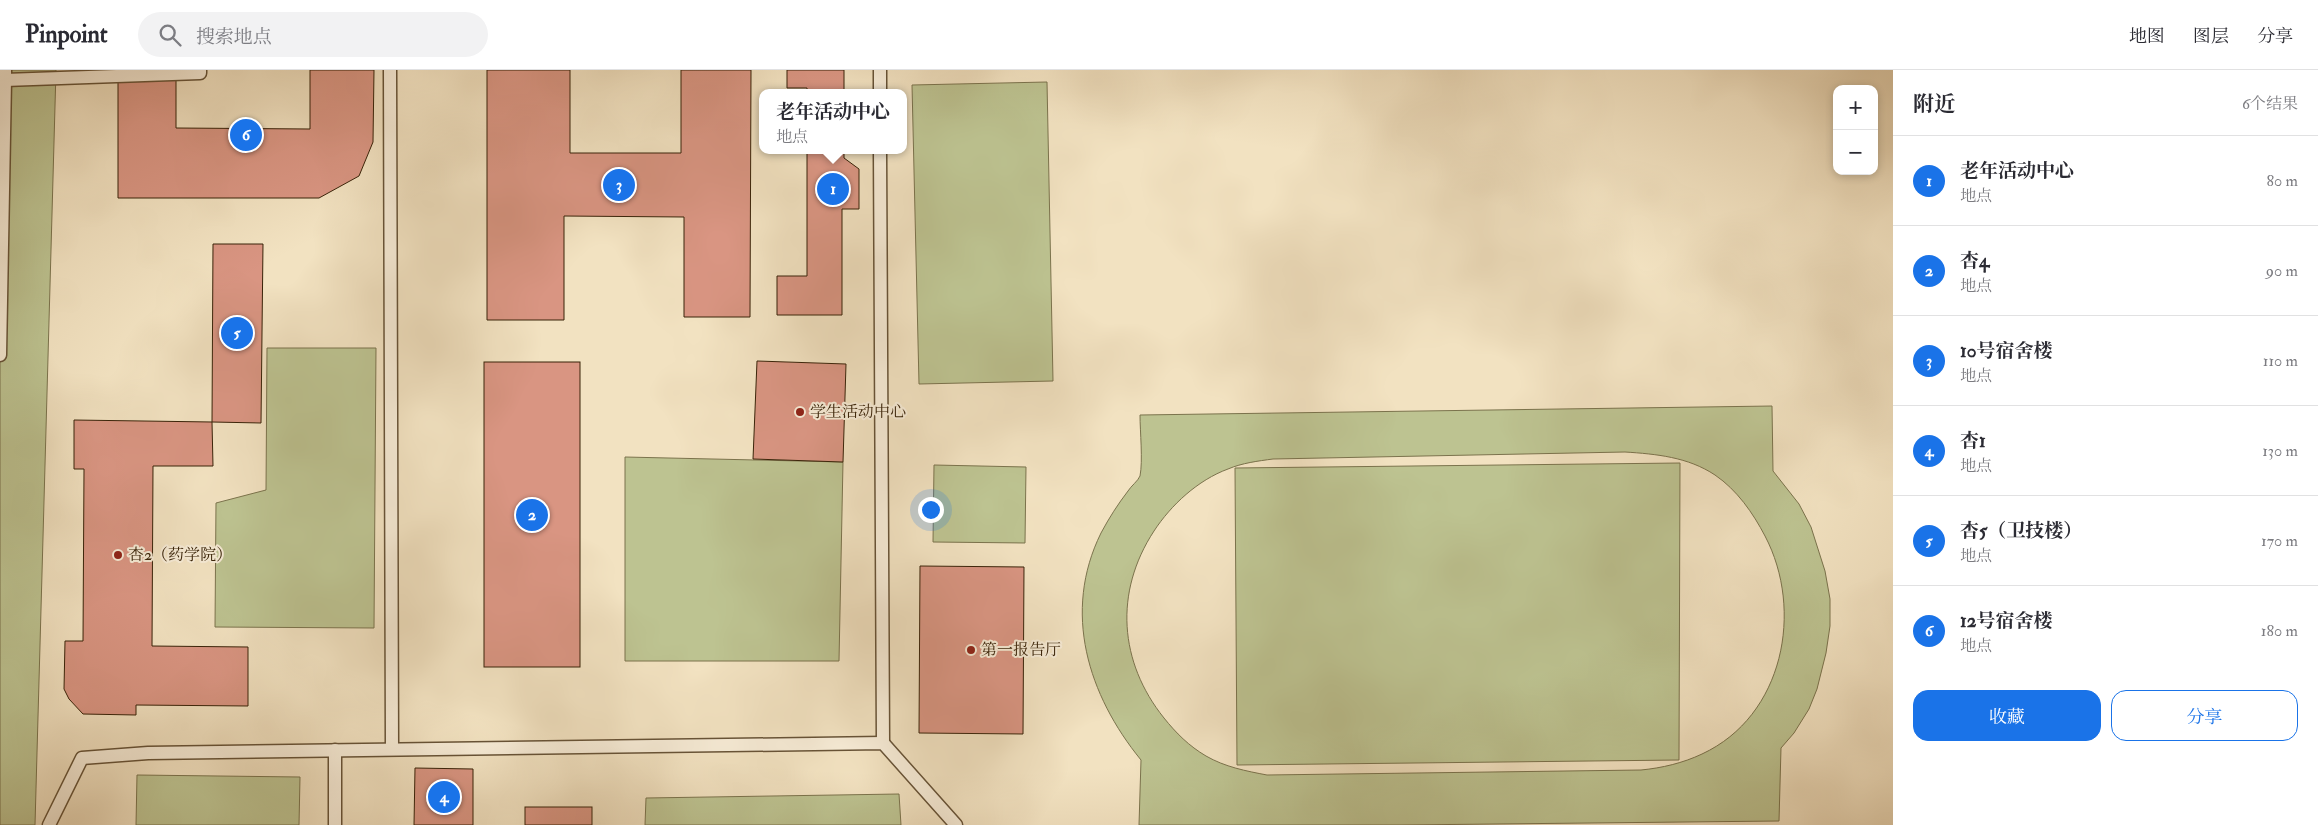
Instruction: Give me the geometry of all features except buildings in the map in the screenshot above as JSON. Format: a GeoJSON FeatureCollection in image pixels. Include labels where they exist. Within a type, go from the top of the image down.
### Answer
{"type":"FeatureCollection","features":[{"type":"Feature","properties":{"kind":"lane"},"geometry":{"type":"LineString","coordinates":[[0,355],[5,75],[200,74],[200,70]]}},
{"type":"Feature","properties":{"kind":"lane"},"geometry":{"type":"LineString","coordinates":[[390,70],[392,749]]}},
{"type":"Feature","properties":{"kind":"lane"},"geometry":{"type":"LineString","coordinates":[[880,70],[880,89]]}},
{"type":"Feature","properties":{"kind":"lane"},"geometry":{"type":"LineString","coordinates":[[880,154],[883,743],[956,825]]}},
{"type":"Feature","properties":{"kind":"lane"},"geometry":{"type":"LineString","coordinates":[[49,825],[82,758],[148,753],[883,743]]}},
{"type":"Feature","properties":{"kind":"lane"},"geometry":{"type":"LineString","coordinates":[[335,750],[335,825]]}},
{"type":"Feature","properties":{"kind":"green space"},"geometry":{"type":"Polygon","coordinates":[[[0,70],[56,70],[35,825],[0,825],[0,70]]]}},
{"type":"Feature","properties":{"kind":"green space"},"geometry":{"type":"Polygon","coordinates":[[[1047,82],[1053,381],[919,384],[912,85],[1047,82]]]}},
{"type":"Feature","properties":{"kind":"green space"},"geometry":{"type":"Polygon","coordinates":[[[267,348],[376,348],[374,628],[215,627],[216,503],[266,490],[267,348]]]}},
{"type":"Feature","properties":{"kind":"green space"},"geometry":{"type":"Polygon","coordinates":[[[1772,406],[1773,471],[1799,504],[1811,527],[1825,571],[1830,599],[1830,626],[1826,653],[1817,689],[1809,709],[1794,733],[1781,748],[1779,821],[1402,825],[1139,825],[1141,760],[1122,735],[1107,708],[1095,680],[1086,652],[1083,593],[1089,563],[1101,533],[1117,506],[1140,476],[1140,415],[1772,406]],[[1625,452],[1273,459],[1239,465],[1217,474],[1186,494],[1177,503],[1161,521],[1141,554],[1132,578],[1127,626],[1138,674],[1149,696],[1164,718],[1194,748],[1228,766],[1267,775],[1641,770],[1672,765],[1702,754],[1730,737],[1752,714],[1768,688],[1779,658],[1784,627],[1783,596],[1777,565],[1765,536],[1744,502],[1715,475],[1683,460],[1660,455],[1625,452]]]}},
{"type":"Feature","properties":{"kind":"green space"},"geometry":{"type":"Polygon","coordinates":[[[625,457],[843,462],[839,661],[625,661],[625,457]]]}},
{"type":"Feature","properties":{"kind":"green space"},"geometry":{"type":"Polygon","coordinates":[[[1680,463],[1679,760],[1237,765],[1235,468],[1680,463]]]}},
{"type":"Feature","properties":{"kind":"green space"},"geometry":{"type":"Polygon","coordinates":[[[934,465],[1026,467],[1025,543],[933,542],[934,465]]]}},
{"type":"Feature","properties":{"kind":"green space"},"geometry":{"type":"Polygon","coordinates":[[[137,775],[300,777],[299,825],[136,825],[137,775]]]}},
{"type":"Feature","properties":{"kind":"green space"},"geometry":{"type":"Polygon","coordinates":[[[899,794],[901,825],[645,825],[646,798],[899,794]]]}},
{"type":"Feature","properties":{"kind":"place","name":"12号宿舍楼"},"geometry":{"type":"Point","coordinates":[246,135]}},
{"type":"Feature","properties":{"kind":"place","name":"10号宿舍楼"},"geometry":{"type":"Point","coordinates":[619,185]}},
{"type":"Feature","properties":{"kind":"place","name":"老年活动中心"},"geometry":{"type":"Point","coordinates":[833,189]}},
{"type":"Feature","properties":{"kind":"place","name":"杏5（卫技楼）"},"geometry":{"type":"Point","coordinates":[237,333]}},
{"type":"Feature","properties":{"kind":"place","name":"学生活动中心"},"geometry":{"type":"Point","coordinates":[800,412]}},
{"type":"Feature","properties":{"kind":"place","name":"杏4"},"geometry":{"type":"Point","coordinates":[532,515]}},
{"type":"Feature","properties":{"kind":"place","name":"杏2（药学院）"},"geometry":{"type":"Point","coordinates":[118,555]}},
{"type":"Feature","properties":{"kind":"place","name":"第一报告厅"},"geometry":{"type":"Point","coordinates":[971,650]}},
{"type":"Feature","properties":{"kind":"place","name":"杏1"},"geometry":{"type":"Point","coordinates":[444,797]}}]}
